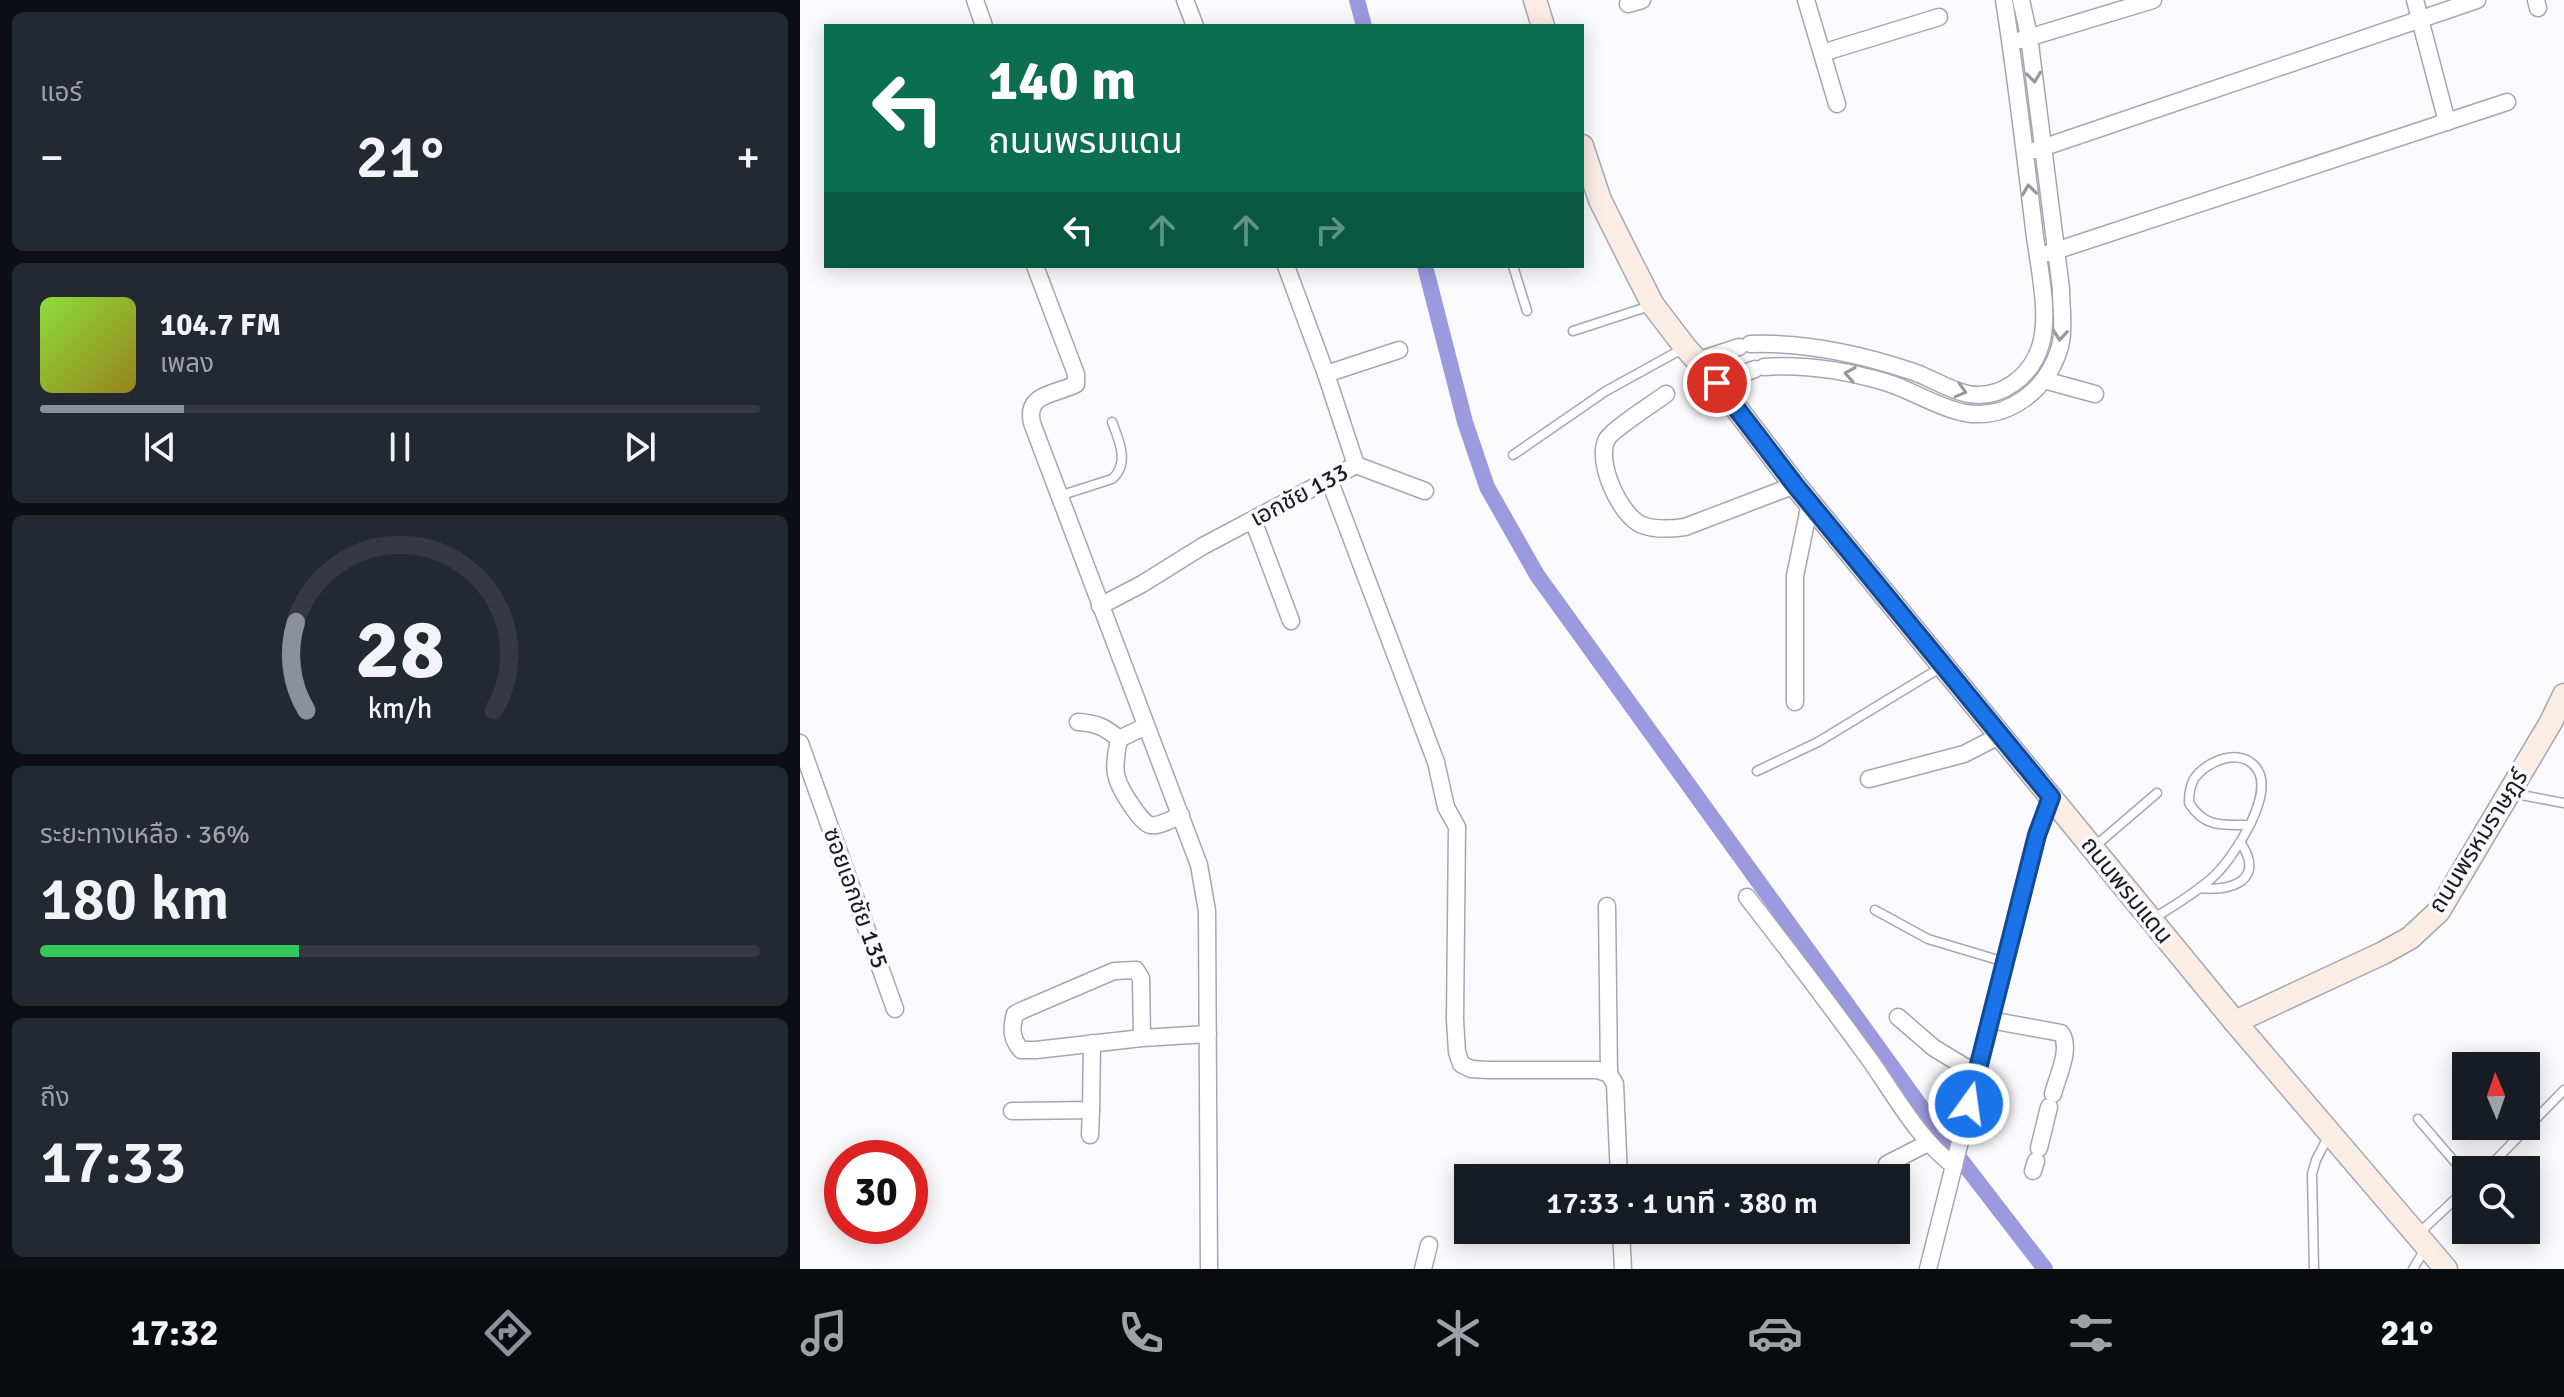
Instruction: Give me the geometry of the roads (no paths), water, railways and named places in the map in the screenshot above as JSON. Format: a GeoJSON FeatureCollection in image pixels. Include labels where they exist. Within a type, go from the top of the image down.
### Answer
{"type":"FeatureCollection","features":[{"type":"Feature","properties":{"kind":"main road"},"geometry":{"type":"LineString","coordinates":[[1535,0],[1542,24]]}},
{"type":"Feature","properties":{"kind":"main road","name":"ถนนพรมแดน"},"geometry":{"type":"LineString","coordinates":[[1584,152],[1600,200],[1653,305],[1795,485],[2235,1022],[2446,1269]]}},
{"type":"Feature","properties":{"kind":"main road","name":"ถนนพรหมราษฎร์"},"geometry":{"type":"LineString","coordinates":[[2235,1022],[2383,953],[2410,938],[2439,911],[2564,695]]}},
{"type":"Feature","properties":{"kind":"street"},"geometry":{"type":"LineString","coordinates":[[975,0],[983,24]]}},
{"type":"Feature","properties":{"kind":"street"},"geometry":{"type":"LineString","coordinates":[[1185,0],[1194,24]]}},
{"type":"Feature","properties":{"kind":"street"},"geometry":{"type":"LineString","coordinates":[[1806,0],[1837,104]]}},
{"type":"Feature","properties":{"kind":"street"},"geometry":{"type":"LineString","coordinates":[[1691,354],[1749,345],[1787,345],[1861,356],[1969,394],[2000,391],[2015,384],[2027,372],[2041,344],[2043,303],[2004,0]]}},
{"type":"Feature","properties":{"kind":"street"},"geometry":{"type":"LineString","coordinates":[[1717,383],[1779,365],[1857,375],[1903,388],[1966,413],[1986,413],[2006,409],[2026,399],[2044,380],[2059,349],[2062,328],[2056,252],[2029,36],[2021,0]]}},
{"type":"Feature","properties":{"kind":"street"},"geometry":{"type":"LineString","coordinates":[[2011,45],[2029,36],[2153,0]]}},
{"type":"Feature","properties":{"kind":"street"},"geometry":{"type":"LineString","coordinates":[[2415,0],[2447,122]]}},
{"type":"Feature","properties":{"kind":"street"},"geometry":{"type":"LineString","coordinates":[[2025,154],[2477,0]]}},
{"type":"Feature","properties":{"kind":"street"},"geometry":{"type":"LineString","coordinates":[[1822,53],[1939,17]]}},
{"type":"Feature","properties":{"kind":"street"},"geometry":{"type":"LineString","coordinates":[[2038,256],[2507,102]]}},
{"type":"Feature","properties":{"kind":"street"},"geometry":{"type":"LineString","coordinates":[[1036,268],[1076,374],[1076,384],[1041,398],[1032,404],[1029,411],[1181,815],[1204,885],[1207,911],[1209,1269]]}},
{"type":"Feature","properties":{"kind":"street","name":"เอกชัย 133"},"geometry":{"type":"LineString","coordinates":[[1100,606],[1356,465],[1287,268]]}},
{"type":"Feature","properties":{"kind":"street"},"geometry":{"type":"LineString","coordinates":[[1749,345],[1763,368]]}},
{"type":"Feature","properties":{"kind":"street"},"geometry":{"type":"LineString","coordinates":[[1326,374],[1399,350]]}},
{"type":"Feature","properties":{"kind":"street"},"geometry":{"type":"LineString","coordinates":[[1903,388],[1907,370]]}},
{"type":"Feature","properties":{"kind":"street"},"geometry":{"type":"LineString","coordinates":[[2044,380],[2095,394]]}},
{"type":"Feature","properties":{"kind":"street"},"geometry":{"type":"LineString","coordinates":[[1666,394],[1608,438],[1603,457],[1625,511],[1641,525],[1668,529],[1685,527],[1795,485]]}},
{"type":"Feature","properties":{"kind":"street"},"geometry":{"type":"LineString","coordinates":[[1356,465],[1425,491]]}},
{"type":"Feature","properties":{"kind":"street"},"geometry":{"type":"LineString","coordinates":[[1329,479],[1436,762],[1446,807],[1457,827],[1455,1020],[1461,1064],[1471,1069],[1598,1070],[1609,1074]]}},
{"type":"Feature","properties":{"kind":"street"},"geometry":{"type":"LineString","coordinates":[[1795,702],[1795,576],[1810,503]]}},
{"type":"Feature","properties":{"kind":"street"},"geometry":{"type":"LineString","coordinates":[[1253,520],[1291,621]]}},
{"type":"Feature","properties":{"kind":"street"},"geometry":{"type":"LineString","coordinates":[[1078,722],[1096,723],[1119,739]]}},
{"type":"Feature","properties":{"kind":"street"},"geometry":{"type":"LineString","coordinates":[[1119,739],[1146,726]]}},
{"type":"Feature","properties":{"kind":"street"},"geometry":{"type":"LineString","coordinates":[[1869,779],[1964,754],[2001,735]]}},
{"type":"Feature","properties":{"kind":"street"},"geometry":{"type":"LineString","coordinates":[[1119,739],[1117,779],[1141,820],[1158,825],[1181,815]]}},
{"type":"Feature","properties":{"kind":"street","name":"ซอยเอกชัย 135"},"geometry":{"type":"LineString","coordinates":[[800,743],[895,1009]]}},
{"type":"Feature","properties":{"kind":"street"},"geometry":{"type":"LineString","coordinates":[[1928,1269],[2037,835],[2051,797]]}},
{"type":"Feature","properties":{"kind":"street"},"geometry":{"type":"LineString","coordinates":[[1747,897],[1815,984],[1928,1143],[1954,1163]]}},
{"type":"Feature","properties":{"kind":"street"},"geometry":{"type":"LineString","coordinates":[[1607,906],[1609,1074],[1615,1084],[1618,1164]]}},
{"type":"Feature","properties":{"kind":"street"},"geometry":{"type":"LineString","coordinates":[[1142,1038],[1141,978],[1136,970],[1114,971],[1015,1014],[1012,1027],[1014,1041],[1021,1050],[1208,1034]]}},
{"type":"Feature","properties":{"kind":"street"},"geometry":{"type":"LineString","coordinates":[[1898,1017],[1934,1048],[1977,1074]]}},
{"type":"Feature","properties":{"kind":"street"},"geometry":{"type":"LineString","coordinates":[[1990,1020],[2061,1033],[2066,1040],[2036,1160]]}},
{"type":"Feature","properties":{"kind":"street"},"geometry":{"type":"LineString","coordinates":[[1090,1135],[1092,1043]]}},
{"type":"Feature","properties":{"kind":"street"},"geometry":{"type":"LineString","coordinates":[[1012,1111],[1091,1110]]}},
{"type":"Feature","properties":{"kind":"street"},"geometry":{"type":"LineString","coordinates":[[1887,1164],[1928,1143]]}},
{"type":"Feature","properties":{"kind":"street"},"geometry":{"type":"LineString","coordinates":[[1622,1244],[1623,1269]]}},
{"type":"Feature","properties":{"kind":"street"},"geometry":{"type":"LineString","coordinates":[[1423,1269],[1429,1245]]}},
{"type":"Feature","properties":{"kind":"lane"},"geometry":{"type":"LineString","coordinates":[[1514,268],[1527,311]]}},
{"type":"Feature","properties":{"kind":"lane"},"geometry":{"type":"LineString","coordinates":[[1573,331],[1653,305]]}},
{"type":"Feature","properties":{"kind":"lane"},"geometry":{"type":"LineString","coordinates":[[1513,455],[1606,391],[1691,354]]}},
{"type":"Feature","properties":{"kind":"lane"},"geometry":{"type":"LineString","coordinates":[[1059,496],[1112,479],[1119,473],[1121,453],[1112,422]]}},
{"type":"Feature","properties":{"kind":"lane"},"geometry":{"type":"LineString","coordinates":[[1757,771],[1818,742],[1944,665]]}},
{"type":"Feature","properties":{"kind":"lane"},"geometry":{"type":"LineString","coordinates":[[2152,920],[2198,888],[2227,862],[2249,825],[2260,799],[2261,780],[2256,768],[2244,759],[2231,757],[2213,762],[2193,780],[2189,803],[2195,813],[2207,822],[2249,825]]}},
{"type":"Feature","properties":{"kind":"lane"},"geometry":{"type":"LineString","coordinates":[[2093,848],[2157,793]]}},
{"type":"Feature","properties":{"kind":"lane"},"geometry":{"type":"LineString","coordinates":[[2509,793],[2564,803]]}},
{"type":"Feature","properties":{"kind":"lane"},"geometry":{"type":"LineString","coordinates":[[2198,888],[2218,891],[2229,888],[2248,874],[2248,854],[2240,842]]}},
{"type":"Feature","properties":{"kind":"lane"},"geometry":{"type":"LineString","coordinates":[[1875,910],[1928,939],[2005,962]]}},
{"type":"Feature","properties":{"kind":"lane"},"geometry":{"type":"LineString","coordinates":[[2500,1156],[2564,1090]]}},
{"type":"Feature","properties":{"kind":"lane"},"geometry":{"type":"LineString","coordinates":[[2418,1119],[2452,1159]]}},
{"type":"Feature","properties":{"kind":"lane"},"geometry":{"type":"LineString","coordinates":[[2314,1269],[2312,1174],[2330,1133]]}},
{"type":"Feature","properties":{"kind":"lane"},"geometry":{"type":"LineString","coordinates":[[2413,1269],[2422,1241],[2452,1206]]}},
{"type":"Feature","properties":{"kind":"waterway"},"geometry":{"type":"LineString","coordinates":[[1357,0],[1363,24]]}},
{"type":"Feature","properties":{"kind":"waterway"},"geometry":{"type":"LineString","coordinates":[[1426,268],[1465,422],[1487,487],[1537,575],[1937,1129],[2045,1269]]}}]}
